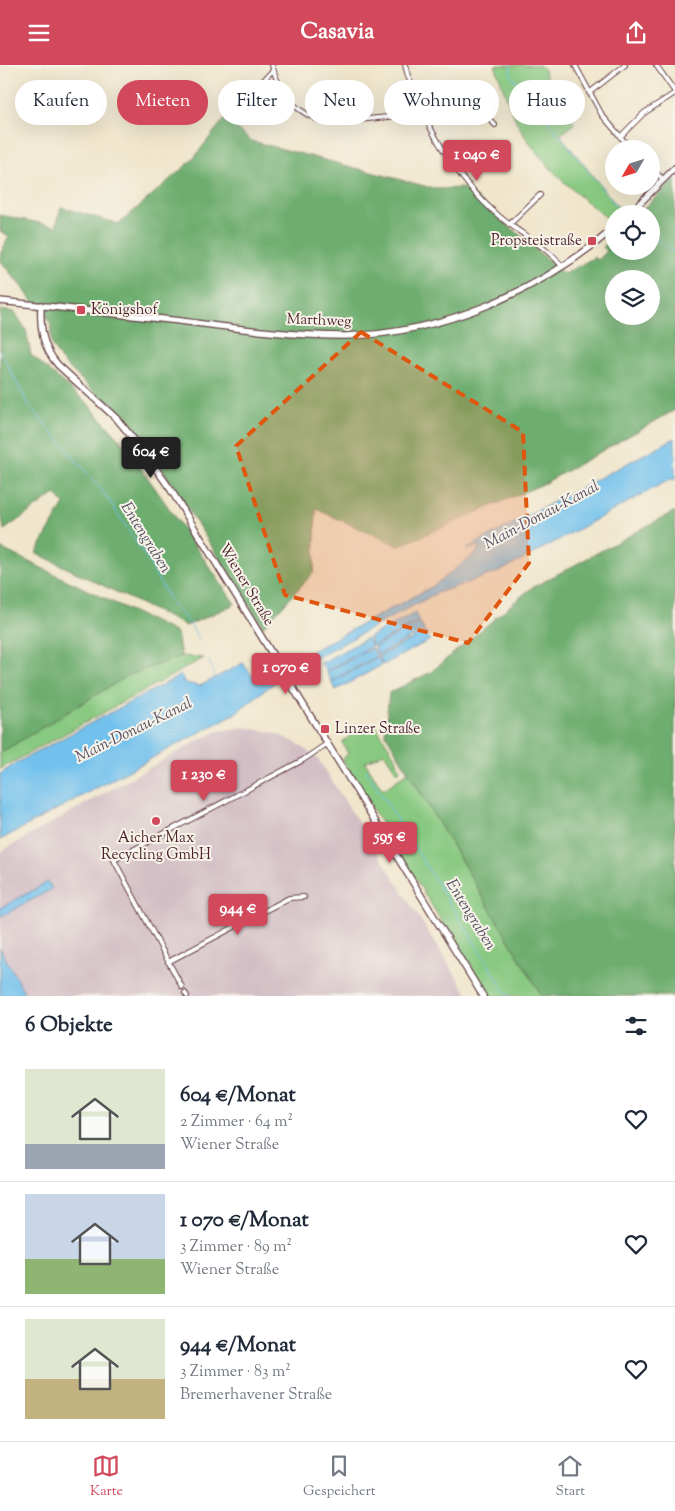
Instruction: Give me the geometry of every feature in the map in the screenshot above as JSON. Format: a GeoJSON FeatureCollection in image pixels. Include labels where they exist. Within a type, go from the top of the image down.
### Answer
{"type":"FeatureCollection","features":[{"type":"Feature","properties":{"kind":"main road"},"geometry":{"type":"LineString","coordinates":[[639,205],[675,168]]}},
{"type":"Feature","properties":{"kind":"main road","name":"Marthweg"},"geometry":{"type":"LineString","coordinates":[[0,301],[247,330],[321,335],[363,335],[422,325],[475,309],[522,289],[562,266],[605,235]]}},
{"type":"Feature","properties":{"kind":"main road","name":"Wiener Straße"},"geometry":{"type":"LineString","coordinates":[[40,305],[42,339],[50,356],[108,411],[150,460],[198,530],[483,996]]}},
{"type":"Feature","properties":{"kind":"street"},"geometry":{"type":"LineString","coordinates":[[405,65],[409,80]]}},
{"type":"Feature","properties":{"kind":"street"},"geometry":{"type":"LineString","coordinates":[[576,65],[589,93],[623,140]]}},
{"type":"Feature","properties":{"kind":"street"},"geometry":{"type":"LineString","coordinates":[[589,93],[625,65]]}},
{"type":"Feature","properties":{"kind":"street"},"geometry":{"type":"LineString","coordinates":[[620,137],[644,113],[675,93],[656,65]]}},
{"type":"Feature","properties":{"kind":"street"},"geometry":{"type":"LineString","coordinates":[[261,80],[272,67],[281,91],[295,107],[312,118],[327,123],[384,118]]}},
{"type":"Feature","properties":{"kind":"street"},"geometry":{"type":"LineString","coordinates":[[430,125],[471,189],[508,225],[540,245],[562,266]]}},
{"type":"Feature","properties":{"kind":"street"},"geometry":{"type":"LineString","coordinates":[[660,176],[664,180]]}},
{"type":"Feature","properties":{"kind":"street"},"geometry":{"type":"LineString","coordinates":[[508,225],[540,195]]}},
{"type":"Feature","properties":{"kind":"street"},"geometry":{"type":"LineString","coordinates":[[182,987],[114,860],[303,760],[328,743]]}},
{"type":"Feature","properties":{"kind":"street"},"geometry":{"type":"LineString","coordinates":[[168,962],[289,898],[304,897]]}},
{"type":"Feature","properties":{"kind":"highlighted area"},"geometry":{"type":"Polygon","coordinates":[[[361,332],[523,432],[529,563],[468,643],[285,595],[236,446],[361,332]]]}},
{"type":"Feature","properties":{"kind":"shaded area"},"geometry":{"type":"Polygon","coordinates":[[[244,727],[272,732],[295,742],[318,759],[469,996],[0,996],[0,852],[197,741],[219,731],[244,727]]]}},
{"type":"Feature","properties":{"kind":"green space"},"geometry":{"type":"Polygon","coordinates":[[[495,65],[539,65],[543,68],[548,80],[509,80],[509,104],[495,65]]]}},
{"type":"Feature","properties":{"kind":"green space"},"geometry":{"type":"Polygon","coordinates":[[[220,125],[233,125],[252,141],[436,189],[466,188],[564,274],[595,257],[598,260],[605,253],[605,260],[660,260],[660,205],[647,205],[658,195],[660,195],[660,193],[675,178],[675,410],[545,483],[399,546],[316,509],[314,572],[263,627],[156,459],[118,415],[61,360],[51,344],[51,324],[0,260],[0,255],[9,236],[0,231],[0,215],[56,226],[61,207],[119,224],[192,160],[220,125]]]}},
{"type":"Feature","properties":{"kind":"green space"},"geometry":{"type":"Polygon","coordinates":[[[518,125],[574,125],[560,135],[605,191],[605,195],[608,195],[616,205],[605,205],[605,216],[560,178],[527,139],[518,125]]]}},
{"type":"Feature","properties":{"kind":"green space"},"geometry":{"type":"Polygon","coordinates":[[[0,310],[15,312],[26,330],[31,355],[88,404],[119,439],[235,604],[186,626],[36,553],[64,504],[55,494],[4,530],[0,507],[0,310]]]}},
{"type":"Feature","properties":{"kind":"green space"},"geometry":{"type":"Polygon","coordinates":[[[675,511],[675,996],[542,996],[385,733],[389,693],[431,672],[530,589],[675,511]]]}},
{"type":"Feature","properties":{"kind":"green space"},"geometry":{"type":"Polygon","coordinates":[[[0,548],[177,633],[181,656],[127,676],[0,753],[0,548]]]}},
{"type":"Feature","properties":{"kind":"green space"},"geometry":{"type":"Polygon","coordinates":[[[181,656],[204,658],[0,769],[0,753],[127,676],[181,656]]]}},
{"type":"Feature","properties":{"kind":"green space"},"geometry":{"type":"Polygon","coordinates":[[[365,725],[375,725],[396,758],[400,771],[397,773],[384,753],[365,762],[383,790],[408,772],[542,996],[490,996],[465,956],[461,953],[342,759],[348,754],[342,742],[365,725]]]}},
{"type":"Feature","properties":{"kind":"water","name":"Main-Donau-Kanal"},"geometry":{"type":"Polygon","coordinates":[[[675,438],[675,480],[671,479],[501,571],[437,593],[284,675],[234,714],[0,840],[0,774],[18,762],[181,675],[185,683],[200,686],[243,663],[253,677],[280,668],[433,586],[477,552],[479,545],[467,551],[467,548],[675,438]]]}},
{"type":"Feature","properties":{"kind":"water"},"geometry":{"type":"Polygon","coordinates":[[[415,613],[419,621],[373,646],[369,637],[415,613]]]}},
{"type":"Feature","properties":{"kind":"water"},"geometry":{"type":"Polygon","coordinates":[[[420,622],[424,630],[378,655],[374,647],[420,622]]]}},
{"type":"Feature","properties":{"kind":"water"},"geometry":{"type":"Polygon","coordinates":[[[425,632],[430,640],[383,665],[379,656],[425,632]]]}},
{"type":"Feature","properties":{"kind":"water"},"geometry":{"type":"Polygon","coordinates":[[[367,638],[372,646],[326,671],[321,663],[367,638]]]}},
{"type":"Feature","properties":{"kind":"water"},"geometry":{"type":"Polygon","coordinates":[[[372,648],[377,656],[331,681],[326,672],[372,648]]]}},
{"type":"Feature","properties":{"kind":"water"},"geometry":{"type":"Polygon","coordinates":[[[378,657],[382,665],[336,690],[331,682],[378,657]]]}},
{"type":"Feature","properties":{"kind":"water"},"geometry":{"type":"Polygon","coordinates":[[[48,882],[52,889],[0,917],[0,908],[48,882]]]}},
{"type":"Feature","properties":{"kind":"water"},"geometry":{"type":"Polygon","coordinates":[[[0,948],[26,996],[0,996],[0,948]]]}},
{"type":"Feature","properties":{"kind":"waterway"},"geometry":{"type":"LineString","coordinates":[[510,65],[511,75],[616,205]]}},
{"type":"Feature","properties":{"kind":"waterway"},"geometry":{"type":"LineString","coordinates":[[660,242],[675,253]]}},
{"type":"Feature","properties":{"kind":"waterway","name":"Entengraben"},"geometry":{"type":"LineString","coordinates":[[0,351],[28,404],[104,493],[144,554],[172,604],[191,625],[199,641]]}},
{"type":"Feature","properties":{"kind":"waterway","name":"Entengraben"},"geometry":{"type":"LineString","coordinates":[[209,661],[215,679]]}},
{"type":"Feature","properties":{"kind":"waterway","name":"Entengraben"},"geometry":{"type":"LineString","coordinates":[[366,770],[508,996]]}},
{"type":"Feature","properties":{"kind":"place","name":"Propsteistraße"},"geometry":{"type":"Point","coordinates":[592,241]}},
{"type":"Feature","properties":{"kind":"place","name":"Königshof"},"geometry":{"type":"Point","coordinates":[81,310]}},
{"type":"Feature","properties":{"kind":"place","name":"Linzer Straße"},"geometry":{"type":"Point","coordinates":[325,729]}},
{"type":"Feature","properties":{"kind":"place","name":"Aicher Max Recycling GmbH"},"geometry":{"type":"Point","coordinates":[156,821]}}]}
